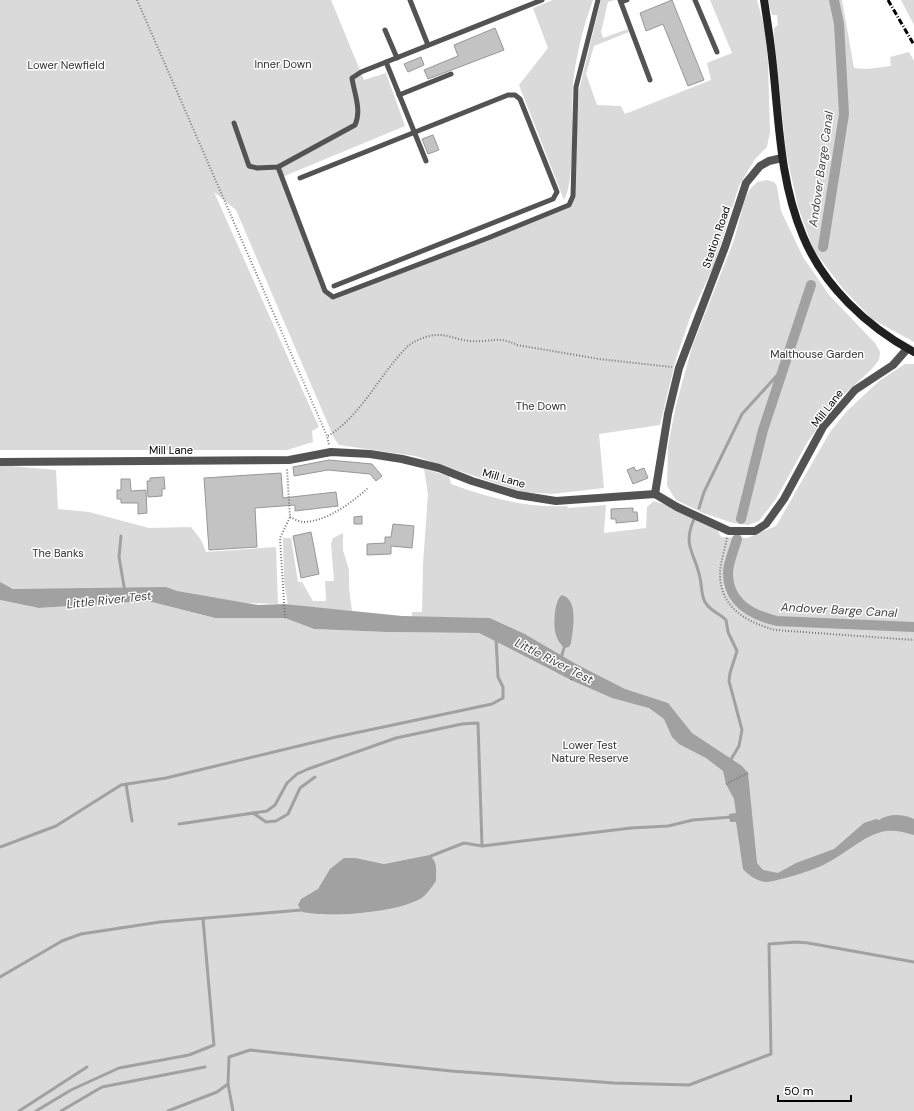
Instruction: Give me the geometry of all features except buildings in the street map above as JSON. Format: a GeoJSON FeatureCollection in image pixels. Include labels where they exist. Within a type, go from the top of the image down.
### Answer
{"type":"FeatureCollection","features":[{"type":"Feature","properties":{"kind":"street"},"geometry":{"type":"LineString","coordinates":[[764,0],[772,57],[782,158],[789,196],[803,236],[820,268],[846,300],[867,321],[911,350]]}},
{"type":"Feature","properties":{"kind":"street","name":"Station Road"},"geometry":{"type":"LineString","coordinates":[[655,494],[668,414],[679,368],[725,247],[746,183],[760,166],[769,161],[782,158]]}},
{"type":"Feature","properties":{"kind":"street","name":"Mill Lane"},"geometry":{"type":"LineString","coordinates":[[0,462],[289,460],[331,452],[370,454],[402,459],[439,468],[472,481],[518,495],[556,501],[655,494],[677,507],[729,531],[755,532],[766,524],[784,499],[823,427],[855,390],[893,365],[911,350]]}},
{"type":"Feature","properties":{"kind":"lane"},"geometry":{"type":"LineString","coordinates":[[410,0],[428,45]]}},
{"type":"Feature","properties":{"kind":"lane"},"geometry":{"type":"LineString","coordinates":[[234,123],[249,166],[257,168],[278,167],[355,125],[358,119],[356,97],[352,78],[363,71],[542,0]]}},
{"type":"Feature","properties":{"kind":"lane"},"geometry":{"type":"LineString","coordinates":[[278,167],[325,291],[333,297],[488,238],[569,205],[573,196],[576,87],[598,0]]}},
{"type":"Feature","properties":{"kind":"lane"},"geometry":{"type":"LineString","coordinates":[[627,0],[620,1],[650,80]]}},
{"type":"Feature","properties":{"kind":"lane"},"geometry":{"type":"LineString","coordinates":[[695,0],[717,52]]}},
{"type":"Feature","properties":{"kind":"lane"},"geometry":{"type":"LineString","coordinates":[[385,30],[397,58]]}},
{"type":"Feature","properties":{"kind":"lane"},"geometry":{"type":"LineString","coordinates":[[386,62],[426,161]]}},
{"type":"Feature","properties":{"kind":"lane"},"geometry":{"type":"LineString","coordinates":[[399,95],[451,74]]}},
{"type":"Feature","properties":{"kind":"lane"},"geometry":{"type":"LineString","coordinates":[[300,178],[508,95],[515,95],[520,99],[555,188],[556,196],[553,199],[334,286]]}},
{"type":"Feature","properties":{"kind":"path"},"geometry":{"type":"LineString","coordinates":[[137,0],[327,436],[331,452]]}},
{"type":"Feature","properties":{"kind":"path"},"geometry":{"type":"LineString","coordinates":[[327,436],[339,429],[352,415],[408,346],[433,335],[446,335],[460,340],[483,342],[497,338],[506,340],[518,346],[599,359],[679,368]]}},
{"type":"Feature","properties":{"kind":"path"},"geometry":{"type":"LineString","coordinates":[[285,618],[280,538],[290,517],[287,469]]}},
{"type":"Feature","properties":{"kind":"path"},"geometry":{"type":"LineString","coordinates":[[290,517],[303,522],[320,518],[353,502],[368,488]]}},
{"type":"Feature","properties":{"kind":"path"},"geometry":{"type":"LineString","coordinates":[[729,531],[720,573],[721,583],[727,603],[742,617],[756,624],[775,630],[914,640]]}},
{"type":"Feature","properties":{"kind":"path"},"geometry":{"type":"LineString","coordinates":[[571,680],[576,664]]}},
{"type":"Feature","properties":{"kind":"path"},"geometry":{"type":"LineString","coordinates":[[726,784],[748,773]]}},
{"type":"Feature","properties":{"kind":"green space"},"geometry":{"type":"Polygon","coordinates":[[[0,0],[331,0],[364,80],[386,73],[405,126],[282,177],[325,291],[333,297],[569,205],[573,196],[579,90],[601,0],[615,0],[608,2],[601,32],[603,38],[628,29],[629,32],[594,46],[586,74],[597,105],[621,106],[625,114],[711,80],[707,63],[732,53],[710,0],[757,0],[765,29],[768,62],[770,132],[767,147],[755,159],[739,186],[714,265],[691,315],[676,359],[660,425],[599,434],[604,488],[552,494],[522,492],[415,456],[339,445],[334,438],[236,210],[214,192],[319,427],[312,431],[313,442],[287,450],[0,450],[0,0]]]}},
{"type":"Feature","properties":{"kind":"green space"},"geometry":{"type":"Polygon","coordinates":[[[553,0],[593,0],[580,42],[574,73],[572,162],[568,191],[564,200],[519,85],[548,48],[533,8],[553,0]]]}},
{"type":"Feature","properties":{"kind":"green space"},"geometry":{"type":"Polygon","coordinates":[[[768,0],[842,0],[854,68],[867,69],[891,66],[890,57],[909,52],[914,61],[914,342],[872,319],[844,290],[815,252],[811,243],[798,207],[786,152],[774,36],[774,28],[778,25],[777,15],[772,15],[768,0]]]}},
{"type":"Feature","properties":{"kind":"green space"},"geometry":{"type":"Polygon","coordinates":[[[901,0],[914,0],[914,25],[901,0]]]}},
{"type":"Feature","properties":{"kind":"green space","name":"Malthouse Garden"},"geometry":{"type":"Polygon","coordinates":[[[766,180],[774,182],[777,186],[781,211],[803,257],[829,295],[875,343],[880,352],[879,360],[871,370],[839,399],[808,441],[776,499],[759,521],[748,525],[733,523],[703,513],[676,500],[667,486],[668,446],[676,405],[692,347],[734,240],[745,199],[750,189],[757,182],[766,180]]]}},
{"type":"Feature","properties":{"kind":"green space","name":"Lower Test Nature Reserve"},"geometry":{"type":"Polygon","coordinates":[[[905,364],[914,364],[914,1111],[0,1111],[0,600],[39,608],[148,601],[215,618],[285,618],[314,629],[386,632],[479,633],[557,673],[559,654],[525,634],[490,618],[412,617],[412,612],[422,612],[423,564],[428,494],[424,469],[449,476],[451,484],[494,498],[523,504],[567,506],[568,508],[606,505],[604,533],[646,528],[647,507],[654,501],[666,505],[717,529],[721,537],[747,538],[776,526],[830,432],[847,411],[879,381],[905,364]],[[429,855],[384,864],[356,858],[313,893],[301,899],[303,912],[315,914],[346,914],[380,911],[411,903],[422,898],[436,881],[429,855]]]}},
{"type":"Feature","properties":{"kind":"green space","name":"The Banks"},"geometry":{"type":"Polygon","coordinates":[[[0,465],[56,470],[58,509],[89,512],[149,528],[191,527],[201,540],[206,552],[276,547],[278,604],[58,598],[0,586],[0,465]]]}},
{"type":"Feature","properties":{"kind":"green space"},"geometry":{"type":"Polygon","coordinates":[[[343,533],[343,550],[349,570],[349,588],[352,611],[288,605],[284,582],[283,538],[291,538],[298,582],[302,582],[313,601],[326,601],[325,581],[334,581],[331,544],[333,538],[343,533]]]}},
{"type":"Feature","properties":{"kind":"water","name":"Little River Test"},"geometry":{"type":"Polygon","coordinates":[[[0,582],[13,589],[166,587],[177,591],[258,605],[284,604],[402,616],[490,618],[525,634],[576,664],[625,689],[668,703],[692,733],[742,766],[748,773],[757,863],[763,870],[778,873],[796,863],[834,849],[864,823],[876,819],[879,820],[887,816],[901,815],[914,819],[914,835],[893,831],[881,832],[866,838],[820,866],[779,880],[767,882],[760,881],[750,876],[743,869],[736,822],[730,822],[729,814],[736,813],[734,799],[726,784],[723,771],[706,758],[679,744],[672,737],[664,719],[649,708],[612,698],[571,680],[479,633],[386,632],[314,629],[285,618],[215,618],[148,601],[39,608],[0,600],[0,582]]]}},
{"type":"Feature","properties":{"kind":"water"},"geometry":{"type":"Polygon","coordinates":[[[562,595],[571,603],[574,616],[571,643],[569,647],[564,648],[559,642],[555,631],[556,607],[559,598],[562,595]]]}},
{"type":"Feature","properties":{"kind":"water"},"geometry":{"type":"Polygon","coordinates":[[[429,855],[435,863],[436,881],[422,898],[411,903],[380,911],[346,914],[314,914],[302,912],[298,905],[301,899],[318,889],[330,869],[344,858],[356,858],[384,864],[429,855]]]}},
{"type":"Feature","properties":{"kind":"waterway","name":"Andover Barge Canal"},"geometry":{"type":"LineString","coordinates":[[823,247],[844,114],[839,24],[834,0]]}},
{"type":"Feature","properties":{"kind":"waterway","name":"Andover Barge Canal"},"geometry":{"type":"LineString","coordinates":[[741,519],[763,430],[811,285]]}},
{"type":"Feature","properties":{"kind":"waterway"},"geometry":{"type":"LineString","coordinates":[[699,508],[704,492],[742,414],[782,370]]}},
{"type":"Feature","properties":{"kind":"waterway"},"geometry":{"type":"LineString","coordinates":[[694,519],[689,536],[689,543],[698,569],[702,593],[709,608],[726,620],[728,632],[737,651],[729,681],[742,730],[739,746],[730,761]]}},
{"type":"Feature","properties":{"kind":"waterway","name":"Little River Test"},"geometry":{"type":"LineString","coordinates":[[121,536],[119,557],[125,592]]}},
{"type":"Feature","properties":{"kind":"waterway","name":"Andover Barge Canal"},"geometry":{"type":"LineString","coordinates":[[737,539],[729,565],[729,583],[737,600],[743,606],[759,615],[777,621],[914,627]]}},
{"type":"Feature","properties":{"kind":"waterway"},"geometry":{"type":"LineString","coordinates":[[0,847],[56,826],[121,785],[166,778],[336,737],[492,704],[503,698],[503,687],[498,677],[496,638]]}},
{"type":"Feature","properties":{"kind":"waterway","name":"Little River Test"},"geometry":{"type":"LineString","coordinates":[[561,658],[564,648]]}},
{"type":"Feature","properties":{"kind":"waterway"},"geometry":{"type":"LineString","coordinates":[[179,824],[267,811],[275,805],[287,783],[297,774],[308,769],[396,738],[462,724],[478,723],[482,846]]}},
{"type":"Feature","properties":{"kind":"waterway"},"geometry":{"type":"LineString","coordinates":[[253,813],[266,822],[276,821],[288,814],[300,788],[315,777]]}},
{"type":"Feature","properties":{"kind":"waterway"},"geometry":{"type":"LineString","coordinates":[[126,784],[132,821]]}},
{"type":"Feature","properties":{"kind":"waterway"},"geometry":{"type":"LineString","coordinates":[[431,856],[464,843],[482,846],[631,828],[668,826],[693,820],[732,817]]}},
{"type":"Feature","properties":{"kind":"waterway"},"geometry":{"type":"LineString","coordinates":[[0,977],[62,941],[81,934],[160,922],[301,910]]}},
{"type":"Feature","properties":{"kind":"waterway"},"geometry":{"type":"LineString","coordinates":[[36,1111],[71,1090],[119,1068],[189,1055],[214,1045],[203,919]]}},
{"type":"Feature","properties":{"kind":"waterway"},"geometry":{"type":"LineString","coordinates":[[233,1111],[228,1084],[229,1057],[250,1050],[451,1071],[614,1083],[689,1085],[771,1054],[769,944],[797,942],[808,943],[914,962]]}},
{"type":"Feature","properties":{"kind":"waterway"},"geometry":{"type":"LineString","coordinates":[[19,1111],[87,1067]]}},
{"type":"Feature","properties":{"kind":"waterway"},"geometry":{"type":"LineString","coordinates":[[61,1111],[102,1087],[205,1067]]}},
{"type":"Feature","properties":{"kind":"waterway"},"geometry":{"type":"LineString","coordinates":[[168,1111],[217,1092],[228,1084]]}},
{"type":"Feature","properties":{"kind":"railway"},"geometry":{"type":"LineString","coordinates":[[888,0],[914,45]]}},
{"type":"Feature","properties":{"kind":"park label","name":"Inner Down"},"geometry":{"type":"Point","coordinates":[283,64]}},
{"type":"Feature","properties":{"kind":"park label","name":"Lower Newfield"},"geometry":{"type":"Point","coordinates":[66,65]}},
{"type":"Feature","properties":{"kind":"park label","name":"The Down"},"geometry":{"type":"Point","coordinates":[541,406]}}]}
